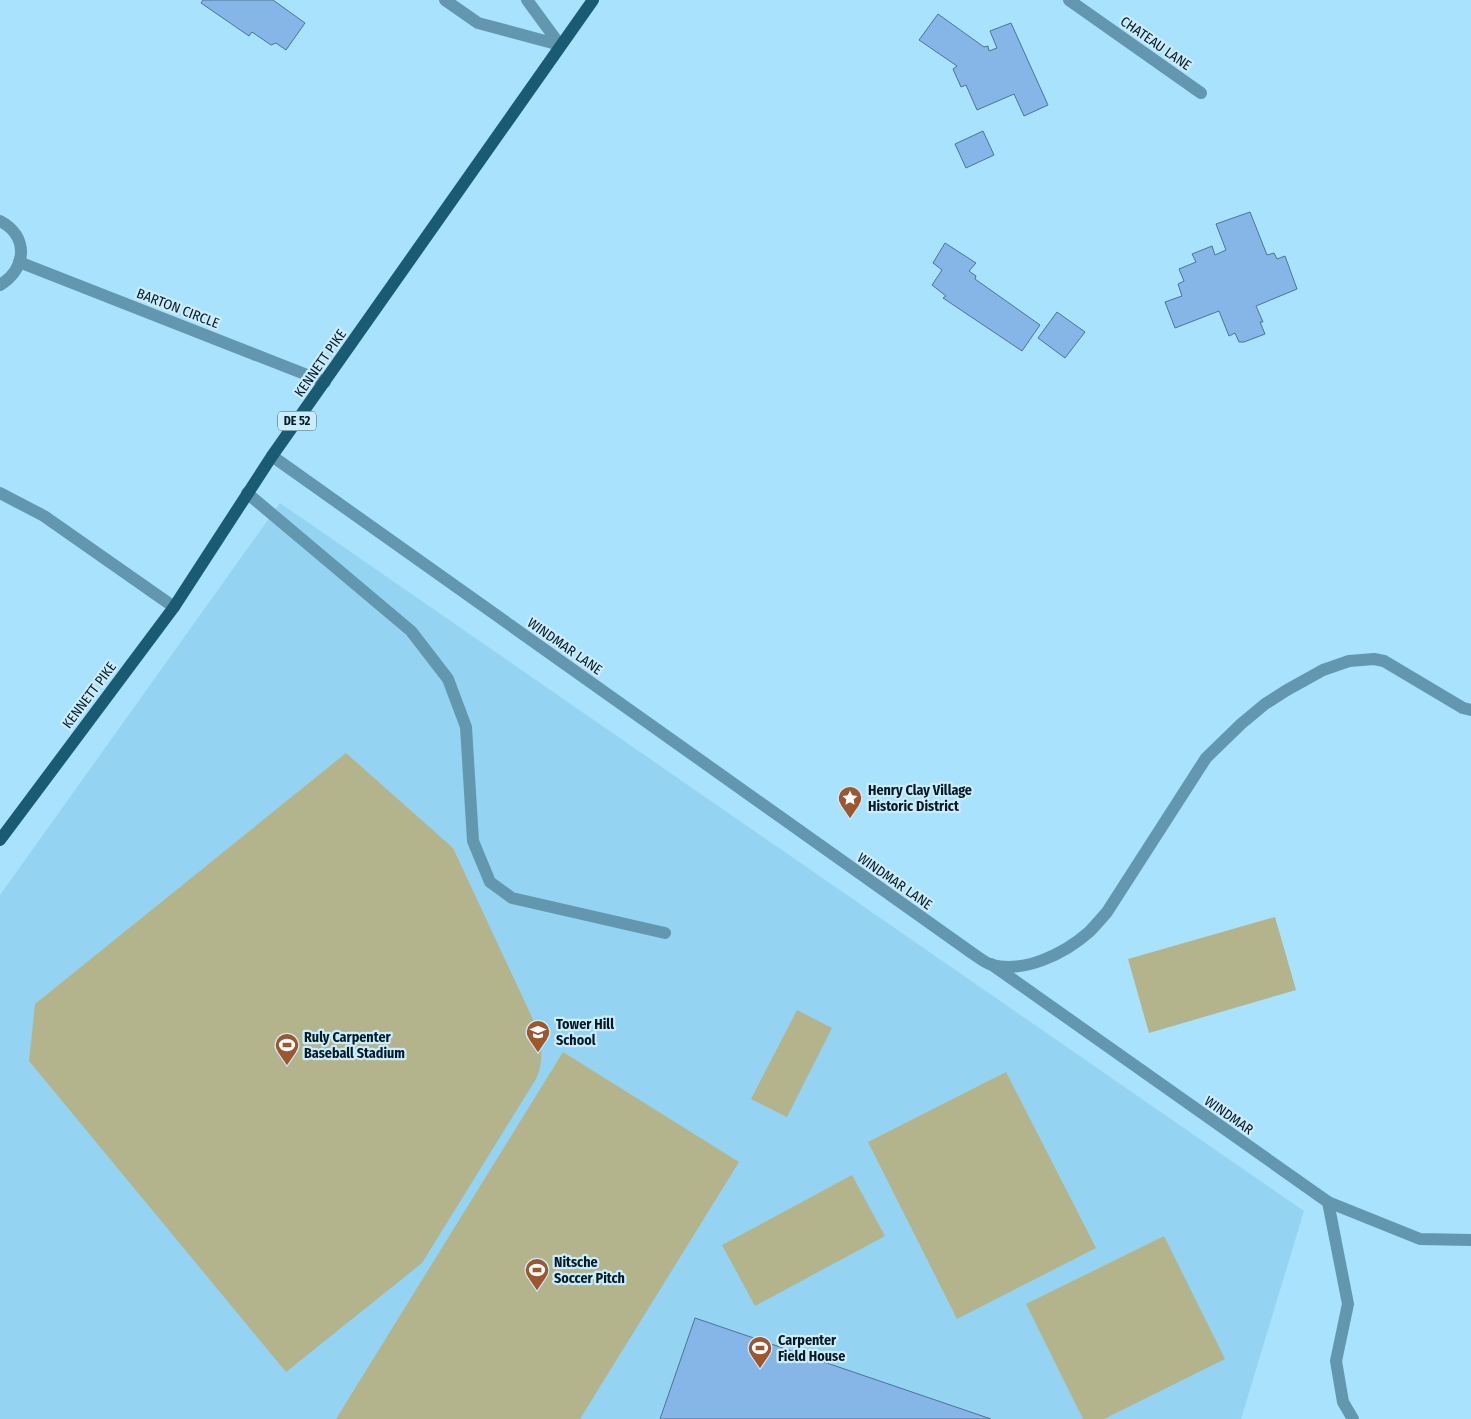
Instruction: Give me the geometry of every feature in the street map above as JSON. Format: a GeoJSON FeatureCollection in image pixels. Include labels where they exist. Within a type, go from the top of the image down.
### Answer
{"type":"FeatureCollection","features":[{"type":"Feature","properties":{"kind":"main road","name":"KENNETT PIKE"},"geometry":{"type":"LineString","coordinates":[[0,840],[174,607],[272,456],[593,0]]}},
{"type":"Feature","properties":{"kind":"street"},"geometry":{"type":"LineString","coordinates":[[445,0],[478,23],[560,45]]}},
{"type":"Feature","properties":{"kind":"street"},"geometry":{"type":"LineString","coordinates":[[527,0],[560,45]]}},
{"type":"Feature","properties":{"kind":"street","name":"CHATEAU LANE"},"geometry":{"type":"LineString","coordinates":[[1069,0],[1201,93]]}},
{"type":"Feature","properties":{"kind":"street"},"geometry":{"type":"LineString","coordinates":[[0,220],[9,225],[17,235],[20,245],[17,269],[10,279],[0,286]]}},
{"type":"Feature","properties":{"kind":"street","name":"BARTON CIRCLE"},"geometry":{"type":"LineString","coordinates":[[19,262],[325,382]]}},
{"type":"Feature","properties":{"kind":"street","name":"WINDMAR LANE"},"geometry":{"type":"LineString","coordinates":[[272,456],[972,953],[991,964],[1008,967],[1026,966],[1068,948],[1088,933],[1107,912],[1206,758],[1264,704],[1323,670],[1349,661],[1374,659],[1384,662],[1463,708],[1471,710]]}},
{"type":"Feature","properties":{"kind":"street"},"geometry":{"type":"LineString","coordinates":[[0,493],[44,516],[174,607]]}},
{"type":"Feature","properties":{"kind":"street"},"geometry":{"type":"LineString","coordinates":[[247,493],[411,631],[448,679],[466,727],[473,841],[490,882],[512,898],[665,933]]}},
{"type":"Feature","properties":{"kind":"street","name":"WINDMAR"},"geometry":{"type":"LineString","coordinates":[[991,964],[1328,1202],[1420,1239],[1470,1241]]}},
{"type":"Feature","properties":{"kind":"street"},"geometry":{"type":"LineString","coordinates":[[1328,1202],[1348,1304],[1336,1361],[1343,1402],[1353,1419]]}},
{"type":"Feature","properties":{"kind":"shaded area","name":"Tower Hill School"},"geometry":{"type":"Polygon","coordinates":[[[280,503],[1304,1211],[1241,1419],[0,1419],[0,895],[280,503]]]}},
{"type":"Feature","properties":{"kind":"green space","name":"Ruly Carpenter Baseball Stadium"},"geometry":{"type":"Polygon","coordinates":[[[346,753],[453,848],[537,1028],[541,1060],[536,1079],[422,1263],[286,1372],[29,1061],[35,1004],[346,753]]]}},
{"type":"Feature","properties":{"kind":"green space"},"geometry":{"type":"Polygon","coordinates":[[[1275,917],[1296,990],[1149,1033],[1128,959],[1275,917]]]}},
{"type":"Feature","properties":{"kind":"green space"},"geometry":{"type":"Polygon","coordinates":[[[797,1010],[832,1028],[787,1117],[751,1099],[797,1010]]]}},
{"type":"Feature","properties":{"kind":"green space","name":"Nitsche Soccer Pitch"},"geometry":{"type":"Polygon","coordinates":[[[563,1052],[739,1162],[580,1419],[336,1419],[563,1052]]]}},
{"type":"Feature","properties":{"kind":"green space"},"geometry":{"type":"Polygon","coordinates":[[[1006,1072],[1096,1248],[957,1319],[868,1142],[1006,1072]]]}},
{"type":"Feature","properties":{"kind":"green space"},"geometry":{"type":"Polygon","coordinates":[[[852,1175],[885,1236],[755,1306],[722,1245],[852,1175]]]}},
{"type":"Feature","properties":{"kind":"green space"},"geometry":{"type":"Polygon","coordinates":[[[1164,1236],[1225,1359],[1104,1419],[1083,1419],[1026,1304],[1164,1236]]]}},
{"type":"Feature","properties":{"kind":"building"},"geometry":{"type":"Polygon","coordinates":[[[203,0],[273,0],[305,23],[286,50],[276,43],[271,45],[252,32],[249,36],[201,3],[203,0]]]}},
{"type":"Feature","properties":{"kind":"building"},"geometry":{"type":"Polygon","coordinates":[[[938,14],[984,47],[988,46],[989,51],[997,48],[990,31],[1011,23],[1048,105],[1024,116],[1014,94],[977,110],[966,85],[961,87],[953,69],[957,66],[919,40],[938,14]]]}},
{"type":"Feature","properties":{"kind":"building"},"geometry":{"type":"Polygon","coordinates":[[[983,131],[994,155],[966,168],[955,144],[983,131]]]}},
{"type":"Feature","properties":{"kind":"building"},"geometry":{"type":"Polygon","coordinates":[[[1250,212],[1267,255],[1274,253],[1277,259],[1285,256],[1297,289],[1256,306],[1263,322],[1260,322],[1265,334],[1244,342],[1239,342],[1235,333],[1229,336],[1219,311],[1175,328],[1165,302],[1182,296],[1178,284],[1184,281],[1179,269],[1196,262],[1192,254],[1212,246],[1215,255],[1226,250],[1216,224],[1250,212]]]}},
{"type":"Feature","properties":{"kind":"building"},"geometry":{"type":"Polygon","coordinates":[[[945,243],[976,263],[969,271],[976,276],[975,279],[1040,325],[1022,351],[943,298],[946,296],[932,285],[942,270],[933,263],[945,243]]]}},
{"type":"Feature","properties":{"kind":"building"},"geometry":{"type":"Polygon","coordinates":[[[1057,312],[1085,332],[1065,358],[1038,338],[1057,312]]]}},
{"type":"Feature","properties":{"kind":"building","name":"Carpenter Field House"},"geometry":{"type":"Polygon","coordinates":[[[695,1318],[991,1419],[660,1419],[695,1318]]]}},
{"type":"Feature","properties":{"kind":"place","name":"Henry Clay Village Historic District"},"geometry":{"type":"Point","coordinates":[850,819]}},
{"type":"Feature","properties":{"kind":"place","name":"Tower Hill School"},"geometry":{"type":"Point","coordinates":[538,1053]}},
{"type":"Feature","properties":{"kind":"place","name":"Ruly Carpenter Baseball Stadium"},"geometry":{"type":"Point","coordinates":[287,1066]}},
{"type":"Feature","properties":{"kind":"place","name":"Nitsche Soccer Pitch"},"geometry":{"type":"Point","coordinates":[537,1291]}},
{"type":"Feature","properties":{"kind":"place","name":"Carpenter Field House"},"geometry":{"type":"Point","coordinates":[760,1369]}}]}
